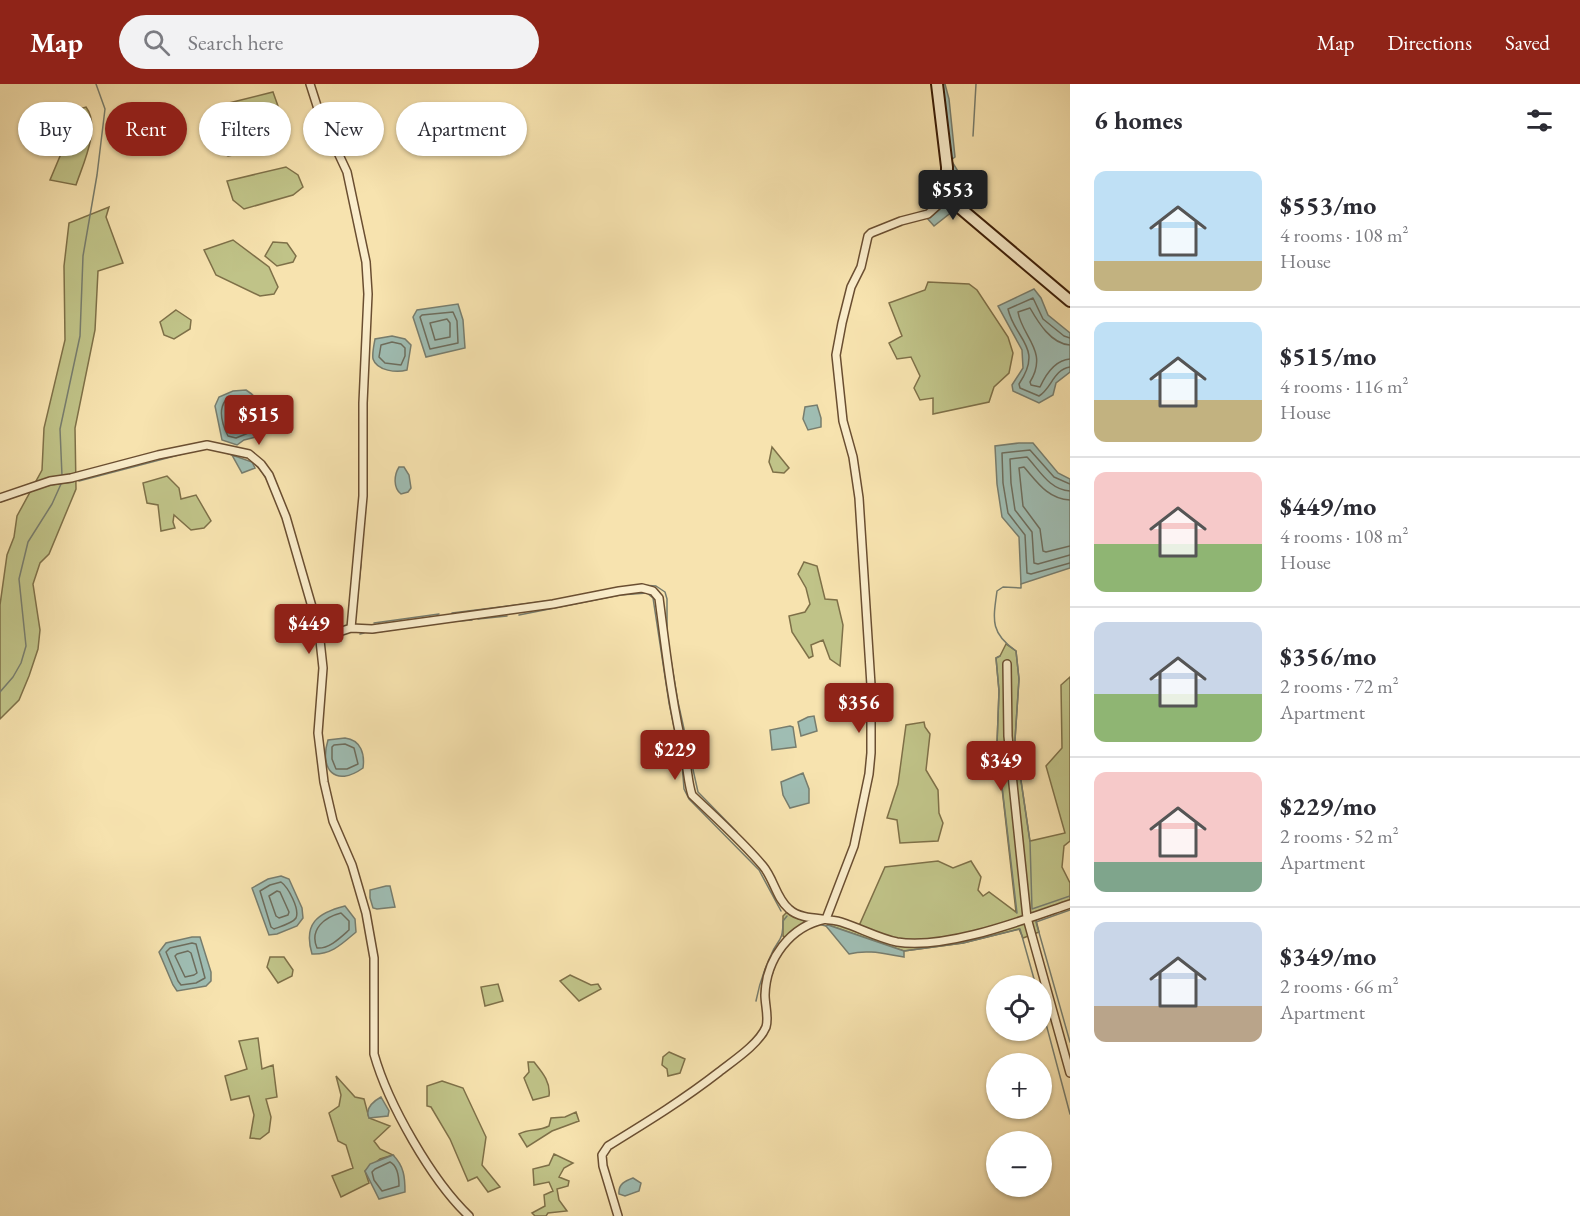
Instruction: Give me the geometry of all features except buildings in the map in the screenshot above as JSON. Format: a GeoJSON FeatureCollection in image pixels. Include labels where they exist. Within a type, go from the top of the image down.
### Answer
{"type":"FeatureCollection","features":[{"type":"Feature","properties":{"kind":"street"},"geometry":{"type":"LineString","coordinates":[[310,84],[319,112],[347,172],[369,294],[363,403],[363,496],[351,628]]}},
{"type":"Feature","properties":{"kind":"street"},"geometry":{"type":"LineString","coordinates":[[937,84],[947,197],[1070,301]]}},
{"type":"Feature","properties":{"kind":"street"},"geometry":{"type":"LineString","coordinates":[[826,919],[854,846],[869,774],[871,753],[871,685],[859,498],[853,456],[843,422],[836,355],[851,287],[861,267],[868,236],[895,224],[928,214],[947,197]]}},
{"type":"Feature","properties":{"kind":"street"},"geometry":{"type":"LineString","coordinates":[[0,498],[50,481],[207,445],[249,454],[269,475],[286,518],[319,631],[323,668],[318,733],[324,782],[333,821],[352,865],[366,912],[375,958],[374,1054],[378,1069],[396,1108],[431,1171],[453,1202],[469,1216]]}},
{"type":"Feature","properties":{"kind":"street"},"geometry":{"type":"LineString","coordinates":[[319,631],[336,633],[351,628],[372,629],[553,604],[618,591],[642,588],[653,591],[659,598],[673,704],[692,795],[764,868],[782,902],[789,909],[797,915],[826,919],[898,942],[961,937],[1070,904]]}},
{"type":"Feature","properties":{"kind":"street"},"geometry":{"type":"LineString","coordinates":[[1007,664],[1008,736],[1027,918],[1070,1073]]}},
{"type":"Feature","properties":{"kind":"street"},"geometry":{"type":"LineString","coordinates":[[618,1216],[603,1166],[602,1155],[608,1146],[691,1094],[740,1056],[766,1027],[765,994],[776,955],[788,939],[806,925],[826,919]]}},
{"type":"Feature","properties":{"kind":"green space"},"geometry":{"type":"Polygon","coordinates":[[[273,92],[277,102],[233,102],[273,92]]]}},
{"type":"Feature","properties":{"kind":"green space"},"geometry":{"type":"Polygon","coordinates":[[[60,156],[86,156],[76,185],[50,180],[60,156]]]}},
{"type":"Feature","properties":{"kind":"green space"},"geometry":{"type":"Polygon","coordinates":[[[286,167],[298,175],[303,187],[293,195],[244,209],[233,200],[227,181],[286,167]]]}},
{"type":"Feature","properties":{"kind":"green space"},"geometry":{"type":"Polygon","coordinates":[[[109,207],[106,217],[123,263],[98,271],[95,330],[75,428],[76,489],[49,554],[40,563],[33,584],[40,630],[38,649],[19,700],[0,719],[0,605],[7,555],[14,537],[17,516],[42,470],[44,428],[65,340],[64,266],[69,223],[109,207]]]}},
{"type":"Feature","properties":{"kind":"green space"},"geometry":{"type":"Polygon","coordinates":[[[233,240],[269,267],[278,287],[274,294],[260,296],[216,275],[204,250],[233,240]]]}},
{"type":"Feature","properties":{"kind":"green space"},"geometry":{"type":"Polygon","coordinates":[[[273,242],[287,243],[296,256],[293,262],[277,266],[265,256],[273,242]]]}},
{"type":"Feature","properties":{"kind":"green space"},"geometry":{"type":"Polygon","coordinates":[[[928,282],[969,284],[977,290],[1008,337],[1013,353],[1009,373],[994,387],[989,402],[933,414],[933,398],[920,400],[914,388],[920,376],[911,357],[897,359],[889,343],[902,336],[889,303],[925,290],[928,282]]]}},
{"type":"Feature","properties":{"kind":"green space"},"geometry":{"type":"Polygon","coordinates":[[[176,310],[191,320],[190,329],[174,339],[164,335],[160,322],[176,310]]]}},
{"type":"Feature","properties":{"kind":"green space"},"geometry":{"type":"Polygon","coordinates":[[[772,447],[789,468],[784,473],[773,472],[769,462],[772,447]]]}},
{"type":"Feature","properties":{"kind":"green space"},"geometry":{"type":"Polygon","coordinates":[[[167,476],[179,488],[181,499],[196,495],[211,521],[204,528],[191,530],[174,515],[175,528],[161,531],[158,505],[147,503],[143,483],[167,476]]]}},
{"type":"Feature","properties":{"kind":"green space"},"geometry":{"type":"Polygon","coordinates":[[[804,562],[817,566],[825,599],[837,600],[843,625],[840,666],[830,659],[823,640],[811,645],[813,656],[809,658],[792,632],[789,616],[805,612],[810,604],[806,588],[798,574],[804,562]]]}},
{"type":"Feature","properties":{"kind":"green space"},"geometry":{"type":"Polygon","coordinates":[[[1006,644],[1016,651],[1019,679],[1015,740],[1030,841],[1065,833],[1046,766],[1062,748],[1061,685],[1070,677],[1070,841],[1064,846],[1062,867],[1070,883],[1070,904],[1035,916],[1039,932],[1023,938],[1019,929],[963,943],[904,951],[828,925],[826,919],[858,928],[885,867],[938,861],[953,868],[971,861],[981,877],[978,890],[983,896],[989,892],[1016,912],[997,744],[999,691],[996,658],[1000,656],[1006,644]]]}},
{"type":"Feature","properties":{"kind":"green space"},"geometry":{"type":"Polygon","coordinates":[[[924,722],[930,734],[926,770],[938,790],[939,813],[943,823],[938,841],[900,843],[897,820],[887,818],[898,784],[906,725],[924,722]]]}},
{"type":"Feature","properties":{"kind":"green space"},"geometry":{"type":"Polygon","coordinates":[[[789,910],[797,915],[826,919],[806,925],[788,939],[783,936],[783,916],[789,910]]]}},
{"type":"Feature","properties":{"kind":"green space"},"geometry":{"type":"Polygon","coordinates":[[[270,957],[284,957],[293,970],[292,976],[278,983],[267,967],[270,957]]]}},
{"type":"Feature","properties":{"kind":"green space"},"geometry":{"type":"Polygon","coordinates":[[[570,975],[591,985],[598,984],[601,989],[579,1001],[560,981],[570,975]]]}},
{"type":"Feature","properties":{"kind":"green space"},"geometry":{"type":"Polygon","coordinates":[[[498,984],[503,1001],[485,1006],[481,987],[498,984]]]}},
{"type":"Feature","properties":{"kind":"green space"},"geometry":{"type":"Polygon","coordinates":[[[258,1038],[262,1069],[273,1065],[277,1097],[266,1099],[271,1117],[269,1132],[260,1139],[250,1138],[254,1115],[249,1096],[231,1100],[225,1076],[247,1069],[239,1041],[258,1038]]]}},
{"type":"Feature","properties":{"kind":"green space"},"geometry":{"type":"Polygon","coordinates":[[[669,1052],[685,1059],[680,1073],[668,1076],[667,1069],[662,1065],[663,1057],[669,1052]]]}},
{"type":"Feature","properties":{"kind":"green space"},"geometry":{"type":"Polygon","coordinates":[[[528,1062],[534,1062],[543,1073],[549,1086],[549,1096],[533,1100],[524,1078],[529,1072],[528,1062]]]}},
{"type":"Feature","properties":{"kind":"green space"},"geometry":{"type":"Polygon","coordinates":[[[336,1076],[355,1097],[364,1099],[369,1118],[390,1126],[374,1141],[380,1149],[393,1155],[380,1159],[365,1171],[369,1183],[341,1197],[332,1176],[353,1168],[346,1145],[338,1141],[329,1113],[339,1106],[341,1095],[336,1076]]]}},
{"type":"Feature","properties":{"kind":"green space"},"geometry":{"type":"Polygon","coordinates":[[[442,1081],[463,1088],[486,1137],[482,1165],[500,1187],[488,1192],[477,1177],[468,1181],[450,1139],[431,1107],[427,1106],[427,1086],[442,1081]]]}},
{"type":"Feature","properties":{"kind":"green space"},"geometry":{"type":"Polygon","coordinates":[[[576,1112],[579,1121],[552,1131],[527,1147],[519,1134],[545,1128],[549,1126],[551,1118],[565,1117],[576,1112]]]}},
{"type":"Feature","properties":{"kind":"green space"},"geometry":{"type":"Polygon","coordinates":[[[554,1154],[573,1163],[564,1168],[559,1177],[569,1181],[568,1186],[557,1189],[559,1200],[567,1211],[535,1216],[532,1213],[545,1206],[544,1195],[553,1191],[549,1182],[534,1185],[533,1169],[549,1165],[554,1154]]]}},
{"type":"Feature","properties":{"kind":"water"},"geometry":{"type":"Polygon","coordinates":[[[940,84],[945,84],[949,99],[955,157],[951,160],[959,173],[970,183],[968,198],[956,201],[950,195],[940,84]]]}},
{"type":"Feature","properties":{"kind":"water"},"geometry":{"type":"Polygon","coordinates":[[[947,202],[955,207],[953,211],[934,226],[927,218],[947,202]]]}},
{"type":"Feature","properties":{"kind":"water"},"geometry":{"type":"Polygon","coordinates":[[[1034,289],[1041,298],[1048,315],[1070,333],[1070,372],[1056,383],[1053,395],[1039,403],[1013,391],[1012,385],[1023,368],[1022,350],[998,306],[1034,289]]]}},
{"type":"Feature","properties":{"kind":"water"},"geometry":{"type":"Polygon","coordinates":[[[458,304],[463,320],[465,348],[426,357],[413,317],[417,310],[458,304]]]}},
{"type":"Feature","properties":{"kind":"water"},"geometry":{"type":"Polygon","coordinates":[[[392,336],[405,339],[411,345],[407,370],[383,369],[373,359],[375,339],[392,336]]]}},
{"type":"Feature","properties":{"kind":"water"},"geometry":{"type":"Polygon","coordinates":[[[246,390],[252,394],[262,409],[264,435],[244,440],[237,445],[222,440],[215,406],[219,397],[233,391],[246,390]]]}},
{"type":"Feature","properties":{"kind":"water"},"geometry":{"type":"Polygon","coordinates":[[[817,405],[821,427],[808,430],[803,419],[805,407],[817,405]]]}},
{"type":"Feature","properties":{"kind":"water"},"geometry":{"type":"Polygon","coordinates":[[[1033,443],[1058,473],[1070,479],[1070,568],[1021,584],[1019,537],[1002,517],[995,446],[1033,443]]]}},
{"type":"Feature","properties":{"kind":"water"},"geometry":{"type":"Polygon","coordinates":[[[232,455],[252,462],[255,468],[242,473],[232,455]]]}},
{"type":"Feature","properties":{"kind":"water"},"geometry":{"type":"Polygon","coordinates":[[[399,467],[404,467],[409,475],[411,488],[408,492],[401,494],[395,481],[399,467]]]}},
{"type":"Feature","properties":{"kind":"water"},"geometry":{"type":"Polygon","coordinates":[[[814,716],[817,731],[801,736],[798,722],[814,716]]]}},
{"type":"Feature","properties":{"kind":"water"},"geometry":{"type":"Polygon","coordinates":[[[793,727],[796,747],[772,750],[770,730],[793,727]]]}},
{"type":"Feature","properties":{"kind":"water"},"geometry":{"type":"Polygon","coordinates":[[[345,738],[355,742],[361,748],[363,768],[353,774],[337,776],[328,767],[326,759],[328,740],[345,738]]]}},
{"type":"Feature","properties":{"kind":"water"},"geometry":{"type":"Polygon","coordinates":[[[803,773],[809,789],[809,803],[790,808],[783,795],[781,782],[803,773]]]}},
{"type":"Feature","properties":{"kind":"water"},"geometry":{"type":"Polygon","coordinates":[[[281,876],[289,879],[302,908],[303,918],[297,926],[269,935],[252,888],[268,879],[281,876]]]}},
{"type":"Feature","properties":{"kind":"water"},"geometry":{"type":"Polygon","coordinates":[[[390,886],[395,907],[373,908],[370,890],[390,886]]]}},
{"type":"Feature","properties":{"kind":"water"},"geometry":{"type":"Polygon","coordinates":[[[345,906],[355,919],[356,932],[331,951],[312,954],[309,935],[315,921],[327,912],[345,906]]]}},
{"type":"Feature","properties":{"kind":"water"},"geometry":{"type":"Polygon","coordinates":[[[826,926],[904,951],[904,957],[870,952],[849,954],[826,926]]]}},
{"type":"Feature","properties":{"kind":"water"},"geometry":{"type":"Polygon","coordinates":[[[200,937],[211,972],[211,981],[206,986],[177,991],[159,952],[166,943],[200,937]]]}},
{"type":"Feature","properties":{"kind":"water"},"geometry":{"type":"Polygon","coordinates":[[[381,1097],[389,1111],[388,1116],[369,1118],[370,1106],[381,1097]]]}},
{"type":"Feature","properties":{"kind":"water"},"geometry":{"type":"Polygon","coordinates":[[[393,1155],[400,1163],[403,1172],[405,1192],[379,1199],[365,1171],[370,1164],[393,1155]]]}},
{"type":"Feature","properties":{"kind":"water"},"geometry":{"type":"Polygon","coordinates":[[[633,1178],[641,1183],[639,1191],[625,1196],[619,1194],[621,1185],[633,1178]]]}},
{"type":"Feature","properties":{"kind":"waterway"},"geometry":{"type":"LineString","coordinates":[[62,476],[60,429],[80,336],[83,256],[97,175],[105,109],[96,84]]}},
{"type":"Feature","properties":{"kind":"waterway"},"geometry":{"type":"LineString","coordinates":[[973,136],[976,84]]}},
{"type":"Feature","properties":{"kind":"waterway"},"geometry":{"type":"LineString","coordinates":[[79,481],[190,452]]}},
{"type":"Feature","properties":{"kind":"waterway"},"geometry":{"type":"LineString","coordinates":[[224,452],[232,455]]}},
{"type":"Feature","properties":{"kind":"waterway"},"geometry":{"type":"LineString","coordinates":[[252,462],[269,484],[287,531]]}},
{"type":"Feature","properties":{"kind":"waterway"},"geometry":{"type":"LineString","coordinates":[[50,485],[73,482]]}},
{"type":"Feature","properties":{"kind":"waterway"},"geometry":{"type":"LineString","coordinates":[[0,692],[21,663],[26,646],[19,579],[28,542],[52,504],[61,484]]}},
{"type":"Feature","properties":{"kind":"waterway"},"geometry":{"type":"LineString","coordinates":[[0,502],[40,488]]}},
{"type":"Feature","properties":{"kind":"waterway"},"geometry":{"type":"LineString","coordinates":[[357,603],[361,564]]}},
{"type":"Feature","properties":{"kind":"waterway"},"geometry":{"type":"LineString","coordinates":[[1021,584],[1021,588],[1003,587],[997,591],[994,618],[998,632],[1016,651],[1019,679],[1015,740],[1030,842],[1032,909],[1070,896]]}},
{"type":"Feature","properties":{"kind":"waterway"},"geometry":{"type":"LineString","coordinates":[[642,585],[656,586],[665,592],[667,599],[667,636],[678,702],[698,792],[737,832]]}},
{"type":"Feature","properties":{"kind":"waterway"},"geometry":{"type":"LineString","coordinates":[[600,591],[634,586]]}},
{"type":"Feature","properties":{"kind":"waterway"},"geometry":{"type":"LineString","coordinates":[[519,615],[620,595],[647,593],[653,598],[669,703],[682,764],[684,789],[689,799],[759,870],[781,911]]}},
{"type":"Feature","properties":{"kind":"waterway"},"geometry":{"type":"LineString","coordinates":[[452,613],[563,599]]}},
{"type":"Feature","properties":{"kind":"waterway"},"geometry":{"type":"LineString","coordinates":[[374,623],[439,614]]}},
{"type":"Feature","properties":{"kind":"waterway"},"geometry":{"type":"LineString","coordinates":[[478,619],[507,616]]}},
{"type":"Feature","properties":{"kind":"waterway"},"geometry":{"type":"LineString","coordinates":[[446,622],[472,620]]}},
{"type":"Feature","properties":{"kind":"waterway"},"geometry":{"type":"LineString","coordinates":[[372,633],[405,628]]}},
{"type":"Feature","properties":{"kind":"waterway"},"geometry":{"type":"LineString","coordinates":[[360,634],[364,633]]}},
{"type":"Feature","properties":{"kind":"waterway"},"geometry":{"type":"LineString","coordinates":[[1000,656],[996,658],[999,691],[997,744],[1017,913]]}},
{"type":"Feature","properties":{"kind":"waterway"},"geometry":{"type":"LineString","coordinates":[[1070,910],[1036,922],[1070,1042]]}},
{"type":"Feature","properties":{"kind":"waterway"},"geometry":{"type":"LineString","coordinates":[[756,1001],[764,972],[781,937],[783,921],[787,916]]}},
{"type":"Feature","properties":{"kind":"waterway"},"geometry":{"type":"LineString","coordinates":[[818,924],[826,926]]}},
{"type":"Feature","properties":{"kind":"waterway"},"geometry":{"type":"LineString","coordinates":[[904,951],[963,943],[1020,929],[1033,975]]}},
{"type":"Feature","properties":{"kind":"waterway"},"geometry":{"type":"LineString","coordinates":[[772,975],[776,962]]}},
{"type":"Feature","properties":{"kind":"waterway"},"geometry":{"type":"LineString","coordinates":[[1051,1041],[1070,1114]]}}]}
